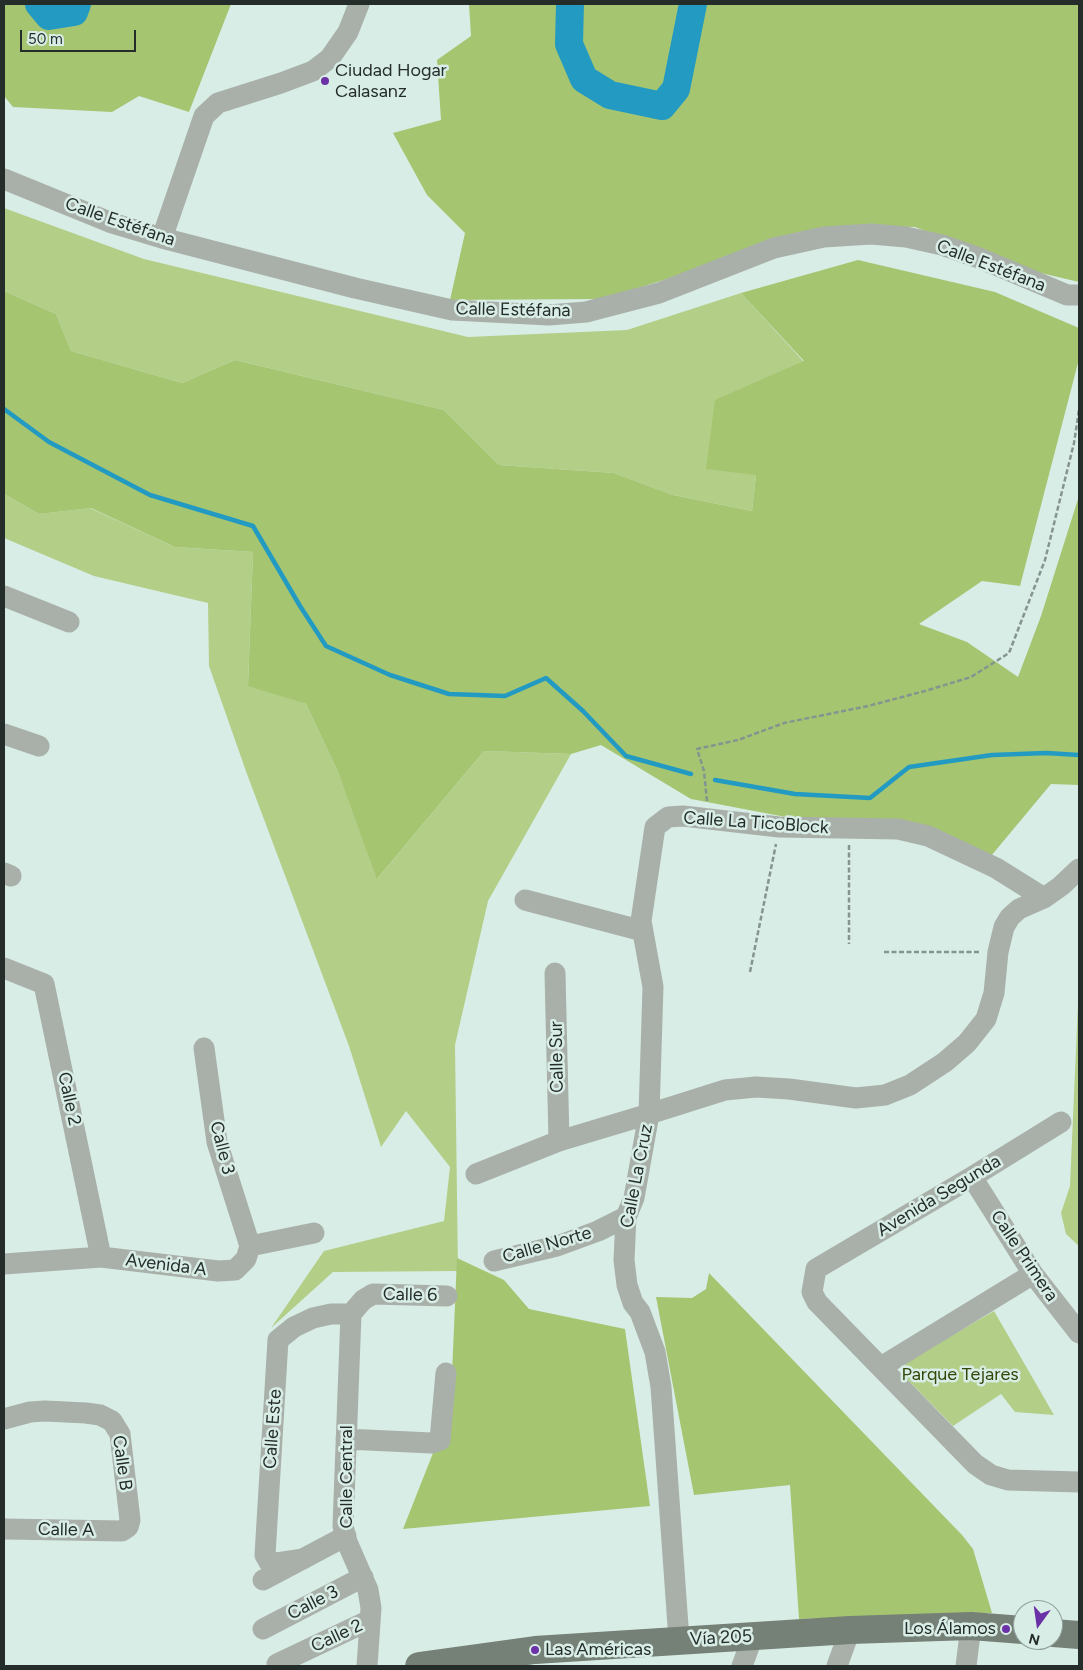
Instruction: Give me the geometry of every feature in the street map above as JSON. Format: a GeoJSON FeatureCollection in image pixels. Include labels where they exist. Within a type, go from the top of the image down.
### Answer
{"type":"FeatureCollection","features":[{"type":"Feature","properties":{"kind":"main road","name":"Vía 205"},"geometry":{"type":"LineString","coordinates":[[419,1666],[458,1659],[551,1657],[679,1640],[850,1630],[971,1626],[1013,1629]]}},
{"type":"Feature","properties":{"kind":"main road"},"geometry":{"type":"LineString","coordinates":[[1063,1634],[1079,1635]]}},
{"type":"Feature","properties":{"kind":"street"},"geometry":{"type":"LineString","coordinates":[[162,238],[204,116],[218,102],[313,71],[330,58],[348,32],[359,4]]}},
{"type":"Feature","properties":{"kind":"street","name":"Calle Estéfana"},"geometry":{"type":"LineString","coordinates":[[4,179],[112,223],[162,238],[355,288],[452,310],[549,315],[603,308],[659,293],[774,248],[824,237],[871,234],[906,237],[942,245],[1067,294],[1079,296]]}},
{"type":"Feature","properties":{"kind":"street"},"geometry":{"type":"LineString","coordinates":[[4,596],[68,622]]}},
{"type":"Feature","properties":{"kind":"street"},"geometry":{"type":"LineString","coordinates":[[4,734],[39,746]]}},
{"type":"Feature","properties":{"kind":"street","name":"Calle La TicoBlock"},"geometry":{"type":"LineString","coordinates":[[649,1114],[653,987],[642,921],[654,827],[668,817],[683,816],[710,821],[744,822],[779,827],[898,830],[928,836],[996,868],[1044,898]]}},
{"type":"Feature","properties":{"kind":"street","name":"Calle La Cruz"},"geometry":{"type":"LineString","coordinates":[[679,1640],[661,1387],[655,1352],[640,1312],[633,1303],[627,1286],[624,1260],[626,1217],[634,1198],[649,1114],[725,1090],[756,1087],[780,1088],[856,1098],[885,1095],[910,1085],[945,1062],[967,1043],[986,1019],[994,994],[998,952],[1004,927],[1010,917],[1020,909],[1044,898],[1062,886],[1079,869]]}},
{"type":"Feature","properties":{"kind":"street"},"geometry":{"type":"LineString","coordinates":[[525,900],[643,931]]}},
{"type":"Feature","properties":{"kind":"street","name":"Calle 2"},"geometry":{"type":"LineString","coordinates":[[4,968],[44,984],[101,1257]]}},
{"type":"Feature","properties":{"kind":"street","name":"Calle Sur"},"geometry":{"type":"LineString","coordinates":[[555,973],[559,1142]]}},
{"type":"Feature","properties":{"kind":"street","name":"Calle 3"},"geometry":{"type":"LineString","coordinates":[[204,1048],[217,1142],[250,1246]]}},
{"type":"Feature","properties":{"kind":"street"},"geometry":{"type":"LineString","coordinates":[[476,1174],[559,1142],[649,1114]]}},
{"type":"Feature","properties":{"kind":"street","name":"Avenida Segunda"},"geometry":{"type":"LineString","coordinates":[[881,1367],[817,1302],[812,1292],[816,1269],[1061,1122]]}},
{"type":"Feature","properties":{"kind":"street","name":"Calle Primera"},"geometry":{"type":"LineString","coordinates":[[972,1177],[1033,1274],[1079,1333]]}},
{"type":"Feature","properties":{"kind":"street","name":"Calle Norte"},"geometry":{"type":"LineString","coordinates":[[494,1261],[556,1246],[598,1231],[626,1217]]}},
{"type":"Feature","properties":{"kind":"street"},"geometry":{"type":"LineString","coordinates":[[250,1246],[314,1233]]}},
{"type":"Feature","properties":{"kind":"street","name":"Avenida A"},"geometry":{"type":"LineString","coordinates":[[4,1264],[101,1257],[218,1271],[235,1270],[246,1259],[250,1246]]}},
{"type":"Feature","properties":{"kind":"street"},"geometry":{"type":"LineString","coordinates":[[1033,1274],[881,1367],[975,1464],[991,1475],[1008,1480],[1079,1482]]}},
{"type":"Feature","properties":{"kind":"street","name":"Calle 6"},"geometry":{"type":"LineString","coordinates":[[351,1314],[363,1300],[372,1294],[447,1296]]}},
{"type":"Feature","properties":{"kind":"street","name":"Calle Este"},"geometry":{"type":"LineString","coordinates":[[303,1559],[277,1563],[265,1558],[278,1340],[294,1327],[313,1318],[331,1314],[351,1314]]}},
{"type":"Feature","properties":{"kind":"street","name":"Calle Central"},"geometry":{"type":"LineString","coordinates":[[351,1314],[343,1526],[368,1590],[370,1620],[364,1665]]}},
{"type":"Feature","properties":{"kind":"street"},"geometry":{"type":"LineString","coordinates":[[346,1439],[431,1443],[440,1440],[446,1372]]}},
{"type":"Feature","properties":{"kind":"street","name":"Calle B"},"geometry":{"type":"LineString","coordinates":[[4,1419],[30,1412],[45,1411],[100,1415],[112,1421],[120,1434],[130,1520],[128,1527]]}},
{"type":"Feature","properties":{"kind":"street","name":"Calle A"},"geometry":{"type":"LineString","coordinates":[[4,1529],[122,1531],[128,1527]]}},
{"type":"Feature","properties":{"kind":"street"},"geometry":{"type":"LineString","coordinates":[[264,1580],[346,1536]]}},
{"type":"Feature","properties":{"kind":"street","name":"Calle 3"},"geometry":{"type":"LineString","coordinates":[[263,1629],[363,1577]]}},
{"type":"Feature","properties":{"kind":"street","name":"Calle 2"},"geometry":{"type":"LineString","coordinates":[[277,1664],[370,1620]]}},
{"type":"Feature","properties":{"kind":"street"},"geometry":{"type":"LineString","coordinates":[[966,1666],[971,1626]]}},
{"type":"Feature","properties":{"kind":"street"},"geometry":{"type":"LineString","coordinates":[[837,1666],[850,1630]]}},
{"type":"Feature","properties":{"kind":"street"},"geometry":{"type":"LineString","coordinates":[[742,1666],[753,1636]]}},
{"type":"Feature","properties":{"kind":"path"},"geometry":{"type":"LineString","coordinates":[[710,821],[704,771],[697,749],[738,740],[784,723],[868,706],[971,677],[1009,653],[1045,560],[1074,443],[1079,410]]}},
{"type":"Feature","properties":{"kind":"path"},"geometry":{"type":"LineString","coordinates":[[750,972],[779,827]]}},
{"type":"Feature","properties":{"kind":"path"},"geometry":{"type":"LineString","coordinates":[[848,830],[849,944]]}},
{"type":"Feature","properties":{"kind":"path"},"geometry":{"type":"LineString","coordinates":[[884,952],[998,952]]}},
{"type":"Feature","properties":{"kind":"green space"},"geometry":{"type":"Polygon","coordinates":[[[4,4],[231,4],[189,112],[139,96],[112,112],[13,107],[4,96],[4,4]]]}},
{"type":"Feature","properties":{"kind":"green space"},"geometry":{"type":"Polygon","coordinates":[[[469,4],[1079,4],[1079,282],[1024,269],[915,227],[840,226],[602,299],[450,300],[465,233],[427,195],[393,133],[441,120],[437,60],[471,36],[469,4]]]}},
{"type":"Feature","properties":{"kind":"green space"},"geometry":{"type":"Polygon","coordinates":[[[4,208],[144,259],[468,337],[627,330],[741,293],[804,362],[756,475],[752,511],[673,495],[614,473],[499,465],[444,410],[235,360],[182,383],[71,351],[56,314],[4,291],[4,208]]]}},
{"type":"Feature","properties":{"kind":"green space"},"geometry":{"type":"Polygon","coordinates":[[[858,260],[995,292],[1079,328],[1079,359],[1020,586],[982,581],[919,624],[967,642],[1018,677],[1041,616],[1079,496],[1079,785],[1051,784],[991,856],[691,799],[601,745],[571,754],[484,751],[377,879],[338,772],[306,704],[248,686],[253,552],[175,547],[91,508],[39,514],[4,494],[4,291],[56,314],[71,351],[182,383],[235,360],[444,410],[499,465],[614,473],[673,495],[752,511],[756,475],[706,469],[715,400],[804,361],[741,293],[858,260]]]}},
{"type":"Feature","properties":{"kind":"green space"},"geometry":{"type":"Polygon","coordinates":[[[4,494],[39,514],[90,508],[175,547],[253,552],[248,685],[306,704],[338,772],[378,878],[484,751],[571,754],[488,901],[455,1045],[458,1271],[333,1272],[271,1328],[324,1251],[444,1221],[450,1167],[406,1111],[381,1147],[349,1046],[247,774],[209,666],[208,603],[94,576],[4,538],[4,494]]]}},
{"type":"Feature","properties":{"kind":"green space"},"geometry":{"type":"Polygon","coordinates":[[[1079,980],[1079,1246],[1066,1234],[1061,1213],[1070,1186],[1079,980]]]}},
{"type":"Feature","properties":{"kind":"green space"},"geometry":{"type":"Polygon","coordinates":[[[457,1258],[504,1280],[529,1309],[625,1329],[650,1506],[403,1529],[433,1453],[449,1443],[457,1258]]]}},
{"type":"Feature","properties":{"kind":"green space"},"geometry":{"type":"Polygon","coordinates":[[[709,1273],[962,1535],[973,1549],[992,1613],[799,1619],[790,1485],[694,1495],[656,1297],[692,1298],[706,1289],[709,1273]]]}},
{"type":"Feature","properties":{"kind":"green space","name":"Parque Tejares"},"geometry":{"type":"Polygon","coordinates":[[[994,1311],[1054,1415],[1015,1412],[1001,1394],[953,1426],[905,1377],[905,1365],[908,1361],[994,1311]]]}},
{"type":"Feature","properties":{"kind":"waterway"},"geometry":{"type":"LineString","coordinates":[[39,4],[49,16],[74,12],[77,4]]}},
{"type":"Feature","properties":{"kind":"waterway"},"geometry":{"type":"LineString","coordinates":[[570,4],[569,44],[584,79],[610,95],[662,106],[676,89],[693,4]]}},
{"type":"Feature","properties":{"kind":"waterway"},"geometry":{"type":"LineString","coordinates":[[4,409],[49,442],[150,495],[253,526],[326,646],[390,675],[449,694],[505,696],[546,678],[583,711],[626,756],[691,774]]}},
{"type":"Feature","properties":{"kind":"waterway"},"geometry":{"type":"LineString","coordinates":[[715,780],[795,794],[870,798],[909,767],[992,755],[1046,753],[1079,755]]}},
{"type":"Feature","properties":{"kind":"place","name":"Ciudad Hogar Calasanz"},"geometry":{"type":"Point","coordinates":[325,81]}},
{"type":"Feature","properties":{"kind":"place","name":"Los Álamos"},"geometry":{"type":"Point","coordinates":[1006,1629]}},
{"type":"Feature","properties":{"kind":"place","name":"Las Américas"},"geometry":{"type":"Point","coordinates":[535,1650]}}]}
